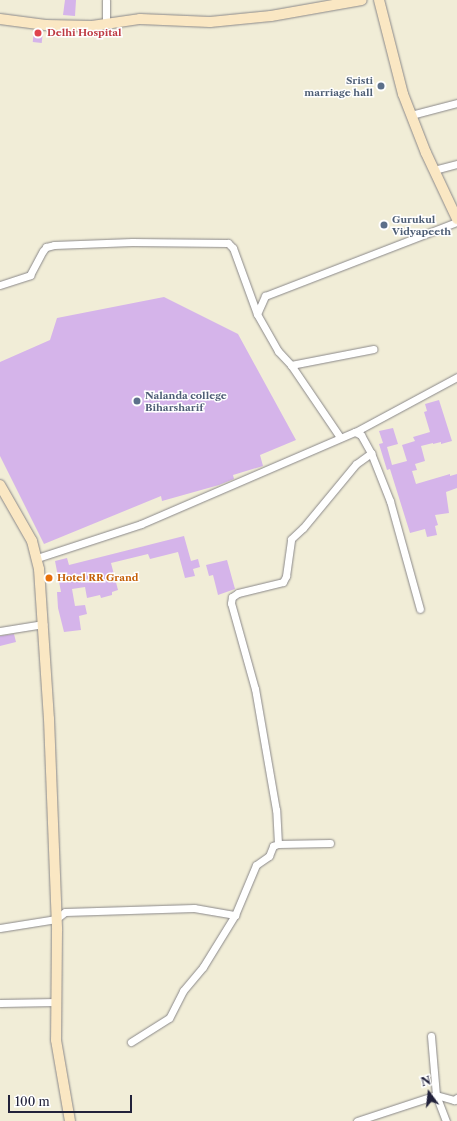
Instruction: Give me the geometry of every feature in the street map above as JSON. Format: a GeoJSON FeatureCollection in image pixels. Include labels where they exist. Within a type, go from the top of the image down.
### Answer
{"type":"FeatureCollection","features":[{"type":"Feature","properties":{"kind":"main road"},"geometry":{"type":"LineString","coordinates":[[0,19],[46,24],[106,24],[140,19],[217,22],[271,16],[362,0]]}},
{"type":"Feature","properties":{"kind":"main road"},"geometry":{"type":"LineString","coordinates":[[379,0],[403,94],[434,170],[457,220]]}},
{"type":"Feature","properties":{"kind":"main road"},"geometry":{"type":"LineString","coordinates":[[0,484],[32,541],[39,569],[49,719],[56,919],[56,1040],[70,1121]]}},
{"type":"Feature","properties":{"kind":"street"},"geometry":{"type":"LineString","coordinates":[[106,0],[106,24]]}},
{"type":"Feature","properties":{"kind":"street"},"geometry":{"type":"LineString","coordinates":[[411,115],[457,103]]}},
{"type":"Feature","properties":{"kind":"street"},"geometry":{"type":"LineString","coordinates":[[434,170],[457,164]]}},
{"type":"Feature","properties":{"kind":"street"},"geometry":{"type":"LineString","coordinates":[[257,314],[265,296],[457,220]]}},
{"type":"Feature","properties":{"kind":"street"},"geometry":{"type":"LineString","coordinates":[[0,285],[30,275],[46,247],[54,245],[132,242],[228,243],[232,248],[257,314],[278,351],[291,365],[340,437]]}},
{"type":"Feature","properties":{"kind":"street"},"geometry":{"type":"LineString","coordinates":[[291,365],[373,349]]}},
{"type":"Feature","properties":{"kind":"street"},"geometry":{"type":"LineString","coordinates":[[37,558],[141,524],[340,437],[355,432],[457,377]]}},
{"type":"Feature","properties":{"kind":"street"},"geometry":{"type":"LineString","coordinates":[[355,432],[361,435],[371,453],[390,501],[420,609]]}},
{"type":"Feature","properties":{"kind":"street"},"geometry":{"type":"LineString","coordinates":[[278,844],[276,810],[255,689],[231,603],[232,597],[238,593],[283,582],[286,576],[291,539],[303,528],[356,464],[371,453]]}},
{"type":"Feature","properties":{"kind":"street"},"geometry":{"type":"LineString","coordinates":[[0,631],[43,624]]}},
{"type":"Feature","properties":{"kind":"street"},"geometry":{"type":"LineString","coordinates":[[131,1042],[169,1018],[183,991],[203,967],[235,915],[256,865],[269,856],[272,846],[278,844],[330,843]]}},
{"type":"Feature","properties":{"kind":"street"},"geometry":{"type":"LineString","coordinates":[[0,928],[56,919],[65,912],[194,908],[235,915]]}},
{"type":"Feature","properties":{"kind":"street"},"geometry":{"type":"LineString","coordinates":[[0,1003],[56,1002]]}},
{"type":"Feature","properties":{"kind":"street"},"geometry":{"type":"LineString","coordinates":[[430,1036],[436,1095],[446,1121]]}},
{"type":"Feature","properties":{"kind":"street"},"geometry":{"type":"LineString","coordinates":[[357,1121],[436,1095],[454,1100],[457,1098]]}},
{"type":"Feature","properties":{"kind":"building"},"geometry":{"type":"Polygon","coordinates":[[[65,0],[76,0],[75,16],[63,15],[65,0]]]}},
{"type":"Feature","properties":{"kind":"building"},"geometry":{"type":"Polygon","coordinates":[[[34,30],[43,31],[42,43],[33,42],[34,30]]]}},
{"type":"Feature","properties":{"kind":"building","name":"Nalanda college Biharsharif"},"geometry":{"type":"Polygon","coordinates":[[[164,297],[238,334],[296,440],[260,455],[263,466],[233,475],[234,479],[219,485],[162,501],[161,496],[44,544],[0,456],[0,362],[50,340],[57,318],[164,297]]]}},
{"type":"Feature","properties":{"kind":"building"},"geometry":{"type":"Polygon","coordinates":[[[439,400],[452,441],[441,444],[441,442],[421,446],[425,461],[415,464],[417,470],[412,471],[416,484],[450,474],[450,476],[457,474],[457,488],[446,492],[449,513],[435,515],[438,525],[435,526],[437,535],[427,537],[425,529],[410,533],[390,469],[387,470],[379,444],[383,443],[379,431],[393,428],[398,444],[387,447],[392,465],[407,461],[402,445],[415,441],[413,437],[430,432],[424,412],[427,411],[425,404],[439,400]]]}},
{"type":"Feature","properties":{"kind":"building"},"geometry":{"type":"Polygon","coordinates":[[[184,536],[191,561],[198,559],[200,567],[193,569],[195,576],[185,578],[178,552],[150,559],[148,554],[111,563],[118,590],[112,592],[112,595],[101,598],[100,595],[87,598],[85,587],[72,589],[75,606],[85,605],[87,614],[79,616],[81,630],[64,632],[58,608],[57,592],[61,592],[55,561],[67,558],[69,565],[184,536]]]}},
{"type":"Feature","properties":{"kind":"building"},"geometry":{"type":"Polygon","coordinates":[[[227,560],[235,589],[218,595],[213,575],[209,576],[206,565],[227,560]]]}},
{"type":"Feature","properties":{"kind":"building"},"geometry":{"type":"Polygon","coordinates":[[[14,634],[16,642],[0,646],[0,636],[14,634]]]}},
{"type":"Feature","properties":{"kind":"place","name":"Delhi Hospital"},"geometry":{"type":"Point","coordinates":[38,33]}},
{"type":"Feature","properties":{"kind":"place","name":"Sristi marriage hall"},"geometry":{"type":"Point","coordinates":[381,86]}},
{"type":"Feature","properties":{"kind":"place","name":"Gurukul Vidyapeeth"},"geometry":{"type":"Point","coordinates":[384,225]}},
{"type":"Feature","properties":{"kind":"place","name":"Nalanda college Biharsharif"},"geometry":{"type":"Point","coordinates":[137,401]}},
{"type":"Feature","properties":{"kind":"place","name":"Hotel RR Grand"},"geometry":{"type":"Point","coordinates":[49,578]}}]}
